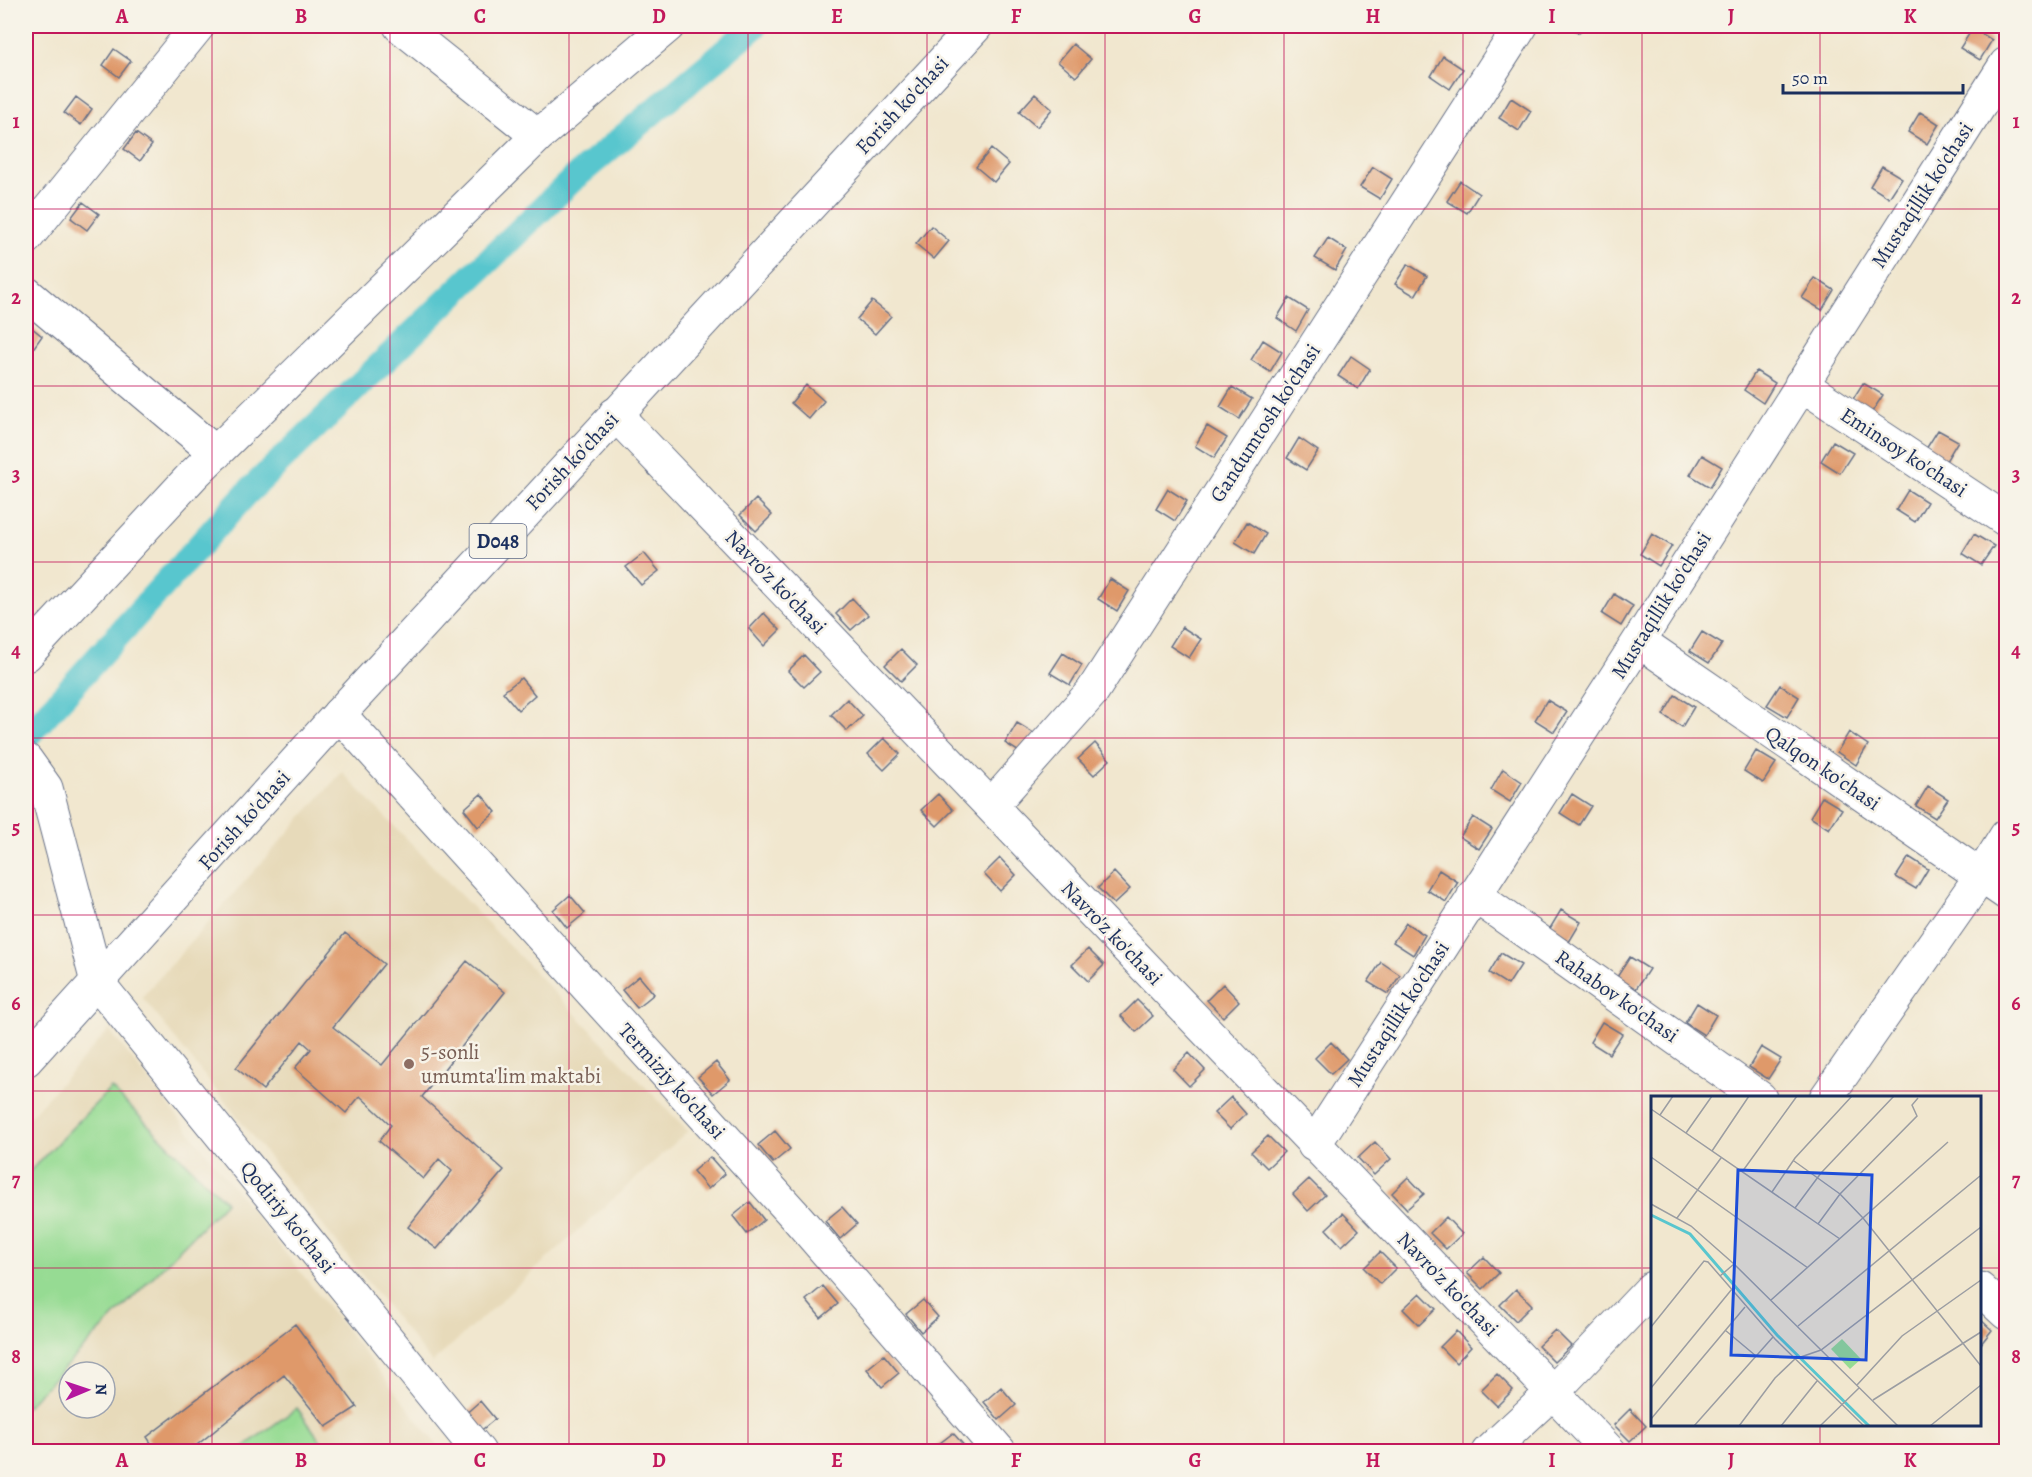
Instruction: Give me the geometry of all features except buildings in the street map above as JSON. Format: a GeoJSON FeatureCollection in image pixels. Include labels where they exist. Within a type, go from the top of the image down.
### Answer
{"type":"FeatureCollection","features":[{"type":"Feature","properties":{"kind":"street"},"geometry":{"type":"LineString","coordinates":[[26,238],[198,26]]}},
{"type":"Feature","properties":{"kind":"street"},"geometry":{"type":"LineString","coordinates":[[400,26],[538,136]]}},
{"type":"Feature","properties":{"kind":"street"},"geometry":{"type":"LineString","coordinates":[[26,655],[216,453],[538,136],[669,26]]}},
{"type":"Feature","properties":{"kind":"street","name":"Forish ko'chasi"},"geometry":{"type":"LineString","coordinates":[[26,1060],[339,714],[976,26]]}},
{"type":"Feature","properties":{"kind":"street","name":"Gandumtosh ko'chasi"},"geometry":{"type":"LineString","coordinates":[[991,806],[1092,692],[1521,26]]}},
{"type":"Feature","properties":{"kind":"street","name":"Mustaqillik ko'chasi"},"geometry":{"type":"LineString","coordinates":[[1314,1144],[1639,642],[1801,384],[2007,64]]}},
{"type":"Feature","properties":{"kind":"street"},"geometry":{"type":"LineString","coordinates":[[26,293],[216,453]]}},
{"type":"Feature","properties":{"kind":"street","name":"Eminsoy ko'chasi"},"geometry":{"type":"LineString","coordinates":[[1801,384],[2007,520]]}},
{"type":"Feature","properties":{"kind":"street","name":"Navro'z ko'chasi"},"geometry":{"type":"LineString","coordinates":[[615,414],[1610,1452]]}},
{"type":"Feature","properties":{"kind":"street","name":"Qalqon ko'chasi"},"geometry":{"type":"LineString","coordinates":[[1639,642],[1994,885]]}},
{"type":"Feature","properties":{"kind":"street","name":"Termiziy ko'chasi"},"geometry":{"type":"LineString","coordinates":[[339,714],[798,1219],[1000,1452]]}},
{"type":"Feature","properties":{"kind":"street"},"geometry":{"type":"LineString","coordinates":[[26,760],[46,788],[97,982]]}},
{"type":"Feature","properties":{"kind":"street"},"geometry":{"type":"LineString","coordinates":[[1828,1096],[1994,885],[2007,836]]}},
{"type":"Feature","properties":{"kind":"street","name":"Rahabov ko'chasi"},"geometry":{"type":"LineString","coordinates":[[1474,895],[1757,1096]]}},
{"type":"Feature","properties":{"kind":"street","name":"Qodiriy ko'chasi"},"geometry":{"type":"LineString","coordinates":[[97,982],[479,1452]]}},
{"type":"Feature","properties":{"kind":"street"},"geometry":{"type":"LineString","coordinates":[[1981,1289],[2007,1313]]}},
{"type":"Feature","properties":{"kind":"street"},"geometry":{"type":"LineString","coordinates":[[1488,1452],[1552,1392],[1651,1290]]}},
{"type":"Feature","properties":{"kind":"shaded area","name":"5-sonli umumta'lim maktabi"},"geometry":{"type":"Polygon","coordinates":[[[342,772],[688,1131],[432,1363],[142,997],[342,772]]]}},
{"type":"Feature","properties":{"kind":"shaded area"},"geometry":{"type":"Polygon","coordinates":[[[109,1030],[442,1451],[26,1451],[26,1121],[109,1030]]]}},
{"type":"Feature","properties":{"kind":"green space"},"geometry":{"type":"Polygon","coordinates":[[[111,1088],[226,1202],[72,1360],[57,1360],[57,1375],[26,1407],[26,1175],[111,1088]]]}},
{"type":"Feature","properties":{"kind":"green space"},"geometry":{"type":"Polygon","coordinates":[[[297,1408],[326,1448],[321,1452],[238,1451],[297,1408]]]}},
{"type":"Feature","properties":{"kind":"waterway"},"geometry":{"type":"LineString","coordinates":[[26,737],[245,495],[572,180],[755,26]]}},
{"type":"Feature","properties":{"kind":"place","name":"5-sonli umumta'lim maktabi"},"geometry":{"type":"Point","coordinates":[409,1064]}}]}
